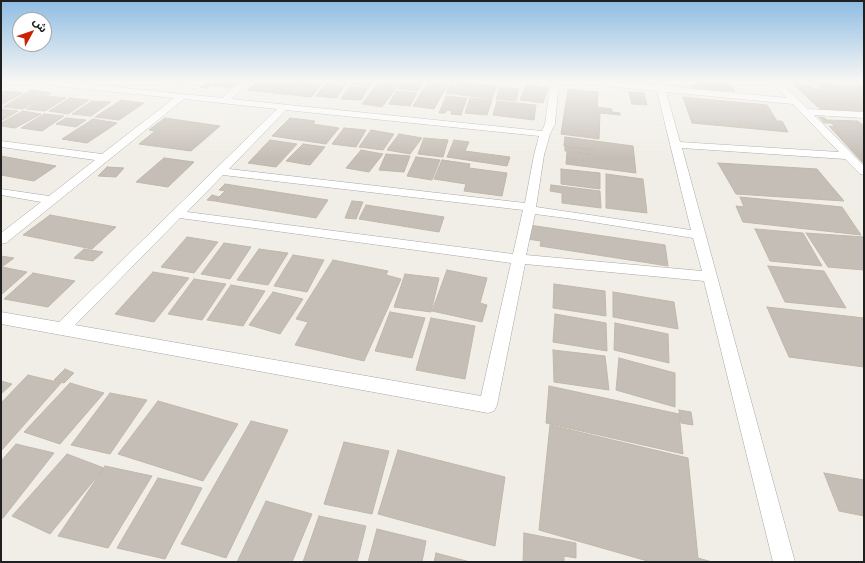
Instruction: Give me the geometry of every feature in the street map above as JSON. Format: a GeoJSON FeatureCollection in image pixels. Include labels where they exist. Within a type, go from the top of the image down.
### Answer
{"type":"FeatureCollection","features":[{"type":"Feature","properties":{"kind":"street"},"geometry":{"type":"LineString","coordinates":[[1,240],[168,107]]}},
{"type":"Feature","properties":{"kind":"street"},"geometry":{"type":"LineString","coordinates":[[62,329],[284,107]]}},
{"type":"Feature","properties":{"kind":"street"},"geometry":{"type":"LineString","coordinates":[[287,107],[545,134]]}},
{"type":"Feature","properties":{"kind":"street"},"geometry":{"type":"LineString","coordinates":[[1,318],[488,405],[530,208],[539,155],[545,134],[550,124],[552,107]]}},
{"type":"Feature","properties":{"kind":"street"},"geometry":{"type":"LineString","coordinates":[[666,107],[784,562]]}},
{"type":"Feature","properties":{"kind":"street"},"geometry":{"type":"LineString","coordinates":[[801,107],[864,172]]}},
{"type":"Feature","properties":{"kind":"street"},"geometry":{"type":"LineString","coordinates":[[806,112],[864,115]]}},
{"type":"Feature","properties":{"kind":"street"},"geometry":{"type":"LineString","coordinates":[[1,144],[105,158]]}},
{"type":"Feature","properties":{"kind":"street"},"geometry":{"type":"LineString","coordinates":[[676,146],[848,156]]}},
{"type":"Feature","properties":{"kind":"street"},"geometry":{"type":"LineString","coordinates":[[220,171],[530,208],[699,235]]}},
{"type":"Feature","properties":{"kind":"street"},"geometry":{"type":"LineString","coordinates":[[1,192],[51,200]]}},
{"type":"Feature","properties":{"kind":"street"},"geometry":{"type":"LineString","coordinates":[[176,214],[519,259],[710,277]]}},
{"type":"Feature","properties":{"kind":"building"},"geometry":{"type":"Polygon","coordinates":[[[6,107],[26,107],[23,109],[6,107]]]}},
{"type":"Feature","properties":{"kind":"building"},"geometry":{"type":"Polygon","coordinates":[[[29,107],[51,107],[45,111],[26,109],[29,107]]]}},
{"type":"Feature","properties":{"kind":"building"},"geometry":{"type":"Polygon","coordinates":[[[55,107],[78,107],[68,114],[49,111],[55,107]]]}},
{"type":"Feature","properties":{"kind":"building"},"geometry":{"type":"Polygon","coordinates":[[[82,107],[103,107],[91,116],[72,114],[82,107]]]}},
{"type":"Feature","properties":{"kind":"building"},"geometry":{"type":"Polygon","coordinates":[[[110,107],[138,107],[119,120],[95,117],[110,107]]]}},
{"type":"Feature","properties":{"kind":"building"},"geometry":{"type":"Polygon","coordinates":[[[422,107],[435,107],[434,109],[422,107]]]}},
{"type":"Feature","properties":{"kind":"building"},"geometry":{"type":"Polygon","coordinates":[[[441,107],[464,107],[461,115],[451,114],[452,111],[447,110],[445,113],[439,113],[441,107]]]}},
{"type":"Feature","properties":{"kind":"building"},"geometry":{"type":"Polygon","coordinates":[[[467,107],[490,107],[487,115],[465,113],[467,107]]]}},
{"type":"Feature","properties":{"kind":"building"},"geometry":{"type":"Polygon","coordinates":[[[495,107],[536,107],[534,120],[493,115],[495,107]]]}},
{"type":"Feature","properties":{"kind":"building"},"geometry":{"type":"Polygon","coordinates":[[[565,107],[599,107],[612,109],[612,112],[620,113],[620,115],[600,113],[599,139],[561,134],[565,107]]]}},
{"type":"Feature","properties":{"kind":"building"},"geometry":{"type":"Polygon","coordinates":[[[687,107],[768,107],[777,121],[782,121],[788,132],[692,123],[687,107]]]}},
{"type":"Feature","properties":{"kind":"building"},"geometry":{"type":"Polygon","coordinates":[[[818,107],[864,107],[864,113],[823,112],[818,107]]]}},
{"type":"Feature","properties":{"kind":"building"},"geometry":{"type":"Polygon","coordinates":[[[1,109],[18,111],[1,121],[1,109]]]}},
{"type":"Feature","properties":{"kind":"building"},"geometry":{"type":"Polygon","coordinates":[[[23,111],[41,114],[15,128],[1,126],[1,123],[23,111]]]}},
{"type":"Feature","properties":{"kind":"building"},"geometry":{"type":"Polygon","coordinates":[[[44,114],[64,116],[42,131],[21,128],[44,114]]]}},
{"type":"Feature","properties":{"kind":"building"},"geometry":{"type":"Polygon","coordinates":[[[819,117],[827,120],[858,121],[864,126],[864,164],[829,126],[835,127],[831,123],[824,123],[819,117]]]}},
{"type":"Feature","properties":{"kind":"building"},"geometry":{"type":"Polygon","coordinates":[[[66,118],[86,120],[76,127],[56,124],[66,118]]]}},
{"type":"Feature","properties":{"kind":"building"},"geometry":{"type":"Polygon","coordinates":[[[165,118],[220,126],[191,151],[139,144],[155,131],[149,130],[165,118]]]}},
{"type":"Feature","properties":{"kind":"building"},"geometry":{"type":"Polygon","coordinates":[[[290,118],[315,121],[313,124],[339,128],[326,144],[272,136],[290,118]]]}},
{"type":"Feature","properties":{"kind":"building"},"geometry":{"type":"Polygon","coordinates":[[[93,119],[117,123],[87,143],[62,139],[93,119]]]}},
{"type":"Feature","properties":{"kind":"building"},"geometry":{"type":"Polygon","coordinates":[[[344,128],[366,130],[356,147],[332,144],[344,128]]]}},
{"type":"Feature","properties":{"kind":"building"},"geometry":{"type":"Polygon","coordinates":[[[371,130],[394,134],[383,150],[359,147],[371,130]]]}},
{"type":"Feature","properties":{"kind":"building"},"geometry":{"type":"Polygon","coordinates":[[[399,134],[422,138],[410,154],[387,150],[399,134]]]}},
{"type":"Feature","properties":{"kind":"building"},"geometry":{"type":"Polygon","coordinates":[[[565,137],[633,146],[636,173],[566,164],[567,152],[594,155],[594,150],[564,146],[565,137]]]}},
{"type":"Feature","properties":{"kind":"building"},"geometry":{"type":"Polygon","coordinates":[[[424,138],[448,140],[443,157],[418,154],[424,138]]]}},
{"type":"Feature","properties":{"kind":"building"},"geometry":{"type":"Polygon","coordinates":[[[270,140],[297,144],[276,167],[248,163],[270,140]]]}},
{"type":"Feature","properties":{"kind":"building"},"geometry":{"type":"Polygon","coordinates":[[[454,140],[469,142],[465,151],[510,157],[507,166],[447,157],[454,140]]]}},
{"type":"Feature","properties":{"kind":"building"},"geometry":{"type":"Polygon","coordinates":[[[303,144],[325,147],[310,165],[286,161],[303,144]]]}},
{"type":"Feature","properties":{"kind":"building"},"geometry":{"type":"Polygon","coordinates":[[[565,147],[593,150],[593,154],[565,151],[565,147]]]}},
{"type":"Feature","properties":{"kind":"building"},"geometry":{"type":"Polygon","coordinates":[[[361,150],[383,154],[369,172],[346,168],[361,150]]]}},
{"type":"Feature","properties":{"kind":"building"},"geometry":{"type":"Polygon","coordinates":[[[386,154],[410,156],[404,172],[379,170],[386,154]]]}},
{"type":"Feature","properties":{"kind":"building"},"geometry":{"type":"Polygon","coordinates":[[[1,156],[56,166],[34,181],[1,175],[1,156]]]}},
{"type":"Feature","properties":{"kind":"building"},"geometry":{"type":"Polygon","coordinates":[[[416,157],[440,160],[432,180],[407,176],[416,157]]]}},
{"type":"Feature","properties":{"kind":"building"},"geometry":{"type":"Polygon","coordinates":[[[164,158],[194,162],[168,187],[136,182],[164,158]]]}},
{"type":"Feature","properties":{"kind":"building"},"geometry":{"type":"Polygon","coordinates":[[[442,160],[470,164],[469,168],[507,173],[502,196],[464,191],[466,184],[434,179],[442,160]]]}},
{"type":"Feature","properties":{"kind":"building"},"geometry":{"type":"Polygon","coordinates":[[[718,163],[817,169],[844,201],[736,194],[718,163]]]}},
{"type":"Feature","properties":{"kind":"building"},"geometry":{"type":"Polygon","coordinates":[[[107,167],[124,168],[116,177],[98,176],[107,167]]]}},
{"type":"Feature","properties":{"kind":"building"},"geometry":{"type":"Polygon","coordinates":[[[561,169],[600,173],[600,189],[561,184],[561,169]]]}},
{"type":"Feature","properties":{"kind":"building"},"geometry":{"type":"Polygon","coordinates":[[[606,174],[643,179],[647,213],[606,208],[606,174]]]}},
{"type":"Feature","properties":{"kind":"building"},"geometry":{"type":"Polygon","coordinates":[[[225,184],[328,200],[316,218],[215,201],[225,191],[219,190],[225,184]]]}},
{"type":"Feature","properties":{"kind":"building"},"geometry":{"type":"Polygon","coordinates":[[[551,185],[600,191],[601,208],[562,203],[562,193],[550,191],[551,185]]]}},
{"type":"Feature","properties":{"kind":"building"},"geometry":{"type":"Polygon","coordinates":[[[212,195],[219,197],[214,201],[207,200],[212,195]]]}},
{"type":"Feature","properties":{"kind":"building"},"geometry":{"type":"Polygon","coordinates":[[[740,197],[842,207],[861,235],[743,222],[736,206],[744,207],[740,197]]]}},
{"type":"Feature","properties":{"kind":"building"},"geometry":{"type":"Polygon","coordinates":[[[352,201],[363,202],[356,219],[345,218],[352,201]]]}},
{"type":"Feature","properties":{"kind":"building"},"geometry":{"type":"Polygon","coordinates":[[[366,205],[444,217],[439,232],[359,219],[366,205]]]}},
{"type":"Feature","properties":{"kind":"building"},"geometry":{"type":"Polygon","coordinates":[[[50,215],[116,227],[92,249],[23,235],[50,215]]]}},
{"type":"Feature","properties":{"kind":"building"},"geometry":{"type":"Polygon","coordinates":[[[529,225],[665,245],[668,266],[540,246],[541,241],[527,239],[529,225]]]}},
{"type":"Feature","properties":{"kind":"building"},"geometry":{"type":"Polygon","coordinates":[[[755,229],[803,233],[822,266],[770,261],[755,229]]]}},
{"type":"Feature","properties":{"kind":"building"},"geometry":{"type":"Polygon","coordinates":[[[806,233],[864,237],[864,270],[828,267],[806,233]]]}},
{"type":"Feature","properties":{"kind":"building"},"geometry":{"type":"Polygon","coordinates":[[[187,237],[218,242],[194,273],[161,267],[187,237]]]}},
{"type":"Feature","properties":{"kind":"building"},"geometry":{"type":"Polygon","coordinates":[[[224,243],[251,247],[230,279],[201,274],[224,243]]]}},
{"type":"Feature","properties":{"kind":"building"},"geometry":{"type":"Polygon","coordinates":[[[84,249],[103,252],[93,261],[74,258],[84,249]]]}},
{"type":"Feature","properties":{"kind":"building"},"geometry":{"type":"Polygon","coordinates":[[[259,249],[288,253],[268,285],[237,280],[259,249]]]}},
{"type":"Feature","properties":{"kind":"building"},"geometry":{"type":"Polygon","coordinates":[[[293,255],[324,260],[307,292],[274,286],[293,255]]]}},
{"type":"Feature","properties":{"kind":"building"},"geometry":{"type":"Polygon","coordinates":[[[1,256],[14,258],[2,267],[27,272],[1,295],[1,256]]]}},
{"type":"Feature","properties":{"kind":"building"},"geometry":{"type":"Polygon","coordinates":[[[333,260],[388,271],[386,275],[401,279],[364,361],[295,345],[308,322],[296,319],[333,260]]]}},
{"type":"Feature","properties":{"kind":"building"},"geometry":{"type":"Polygon","coordinates":[[[768,266],[824,271],[846,308],[785,302],[768,266]]]}},
{"type":"Feature","properties":{"kind":"building"},"geometry":{"type":"Polygon","coordinates":[[[447,270],[487,278],[480,303],[487,305],[482,322],[432,311],[447,270]]]}},
{"type":"Feature","properties":{"kind":"building"},"geometry":{"type":"Polygon","coordinates":[[[153,272],[189,278],[154,322],[115,314],[153,272]]]}},
{"type":"Feature","properties":{"kind":"building"},"geometry":{"type":"Polygon","coordinates":[[[33,273],[75,281],[48,307],[4,299],[33,273]]]}},
{"type":"Feature","properties":{"kind":"building"},"geometry":{"type":"Polygon","coordinates":[[[405,274],[439,278],[431,312],[394,307],[405,274]]]}},
{"type":"Feature","properties":{"kind":"building"},"geometry":{"type":"Polygon","coordinates":[[[194,279],[226,284],[202,320],[168,314],[194,279]]]}},
{"type":"Feature","properties":{"kind":"building"},"geometry":{"type":"Polygon","coordinates":[[[554,284],[605,291],[606,316],[553,308],[554,284]]]}},
{"type":"Feature","properties":{"kind":"building"},"geometry":{"type":"Polygon","coordinates":[[[231,285],[265,291],[243,326],[207,320],[231,285]]]}},
{"type":"Feature","properties":{"kind":"building"},"geometry":{"type":"Polygon","coordinates":[[[273,292],[303,299],[280,334],[249,325],[273,292]]]}},
{"type":"Feature","properties":{"kind":"building"},"geometry":{"type":"Polygon","coordinates":[[[613,292],[674,302],[678,329],[613,317],[613,292]]]}},
{"type":"Feature","properties":{"kind":"building"},"geometry":{"type":"Polygon","coordinates":[[[767,307],[864,318],[864,367],[789,357],[767,307]]]}},
{"type":"Feature","properties":{"kind":"building"},"geometry":{"type":"Polygon","coordinates":[[[390,312],[425,318],[412,358],[375,351],[390,312]]]}},
{"type":"Feature","properties":{"kind":"building"},"geometry":{"type":"Polygon","coordinates":[[[555,314],[606,323],[607,351],[553,342],[555,314]]]}},
{"type":"Feature","properties":{"kind":"building"},"geometry":{"type":"Polygon","coordinates":[[[431,318],[475,326],[465,379],[416,370],[431,318]]]}},
{"type":"Feature","properties":{"kind":"building"},"geometry":{"type":"Polygon","coordinates":[[[615,323],[668,334],[669,363],[614,350],[615,323]]]}},
{"type":"Feature","properties":{"kind":"building"},"geometry":{"type":"Polygon","coordinates":[[[553,350],[605,356],[609,390],[554,382],[553,350]]]}},
{"type":"Feature","properties":{"kind":"building"},"geometry":{"type":"Polygon","coordinates":[[[619,358],[675,373],[675,407],[616,390],[619,358]]]}},
{"type":"Feature","properties":{"kind":"building"},"geometry":{"type":"Polygon","coordinates":[[[65,369],[74,373],[64,383],[54,380],[65,369]]]}},
{"type":"Feature","properties":{"kind":"building"},"geometry":{"type":"Polygon","coordinates":[[[28,375],[61,383],[1,451],[1,403],[28,375]]]}},
{"type":"Feature","properties":{"kind":"building"},"geometry":{"type":"Polygon","coordinates":[[[1,381],[12,384],[1,394],[1,381]]]}},
{"type":"Feature","properties":{"kind":"building"},"geometry":{"type":"Polygon","coordinates":[[[70,383],[104,393],[60,444],[24,432],[70,383]]]}},
{"type":"Feature","properties":{"kind":"building"},"geometry":{"type":"Polygon","coordinates":[[[549,386],[679,414],[683,454],[546,423],[549,386]]]}},
{"type":"Feature","properties":{"kind":"building"},"geometry":{"type":"Polygon","coordinates":[[[110,393],[147,400],[110,454],[71,445],[110,393]]]}},
{"type":"Feature","properties":{"kind":"building"},"geometry":{"type":"Polygon","coordinates":[[[158,401],[238,424],[203,481],[118,454],[158,401]]]}},
{"type":"Feature","properties":{"kind":"building"},"geometry":{"type":"Polygon","coordinates":[[[679,410],[691,412],[693,425],[681,423],[679,410]]]}},
{"type":"Feature","properties":{"kind":"building"},"geometry":{"type":"Polygon","coordinates":[[[251,421],[288,430],[226,558],[181,544],[251,421]]]}},
{"type":"Feature","properties":{"kind":"building"},"geometry":{"type":"Polygon","coordinates":[[[550,425],[688,458],[698,558],[712,562],[651,562],[539,530],[550,425]]]}},
{"type":"Feature","properties":{"kind":"building"},"geometry":{"type":"Polygon","coordinates":[[[344,442],[389,451],[372,514],[324,504],[344,442]]]}},
{"type":"Feature","properties":{"kind":"building"},"geometry":{"type":"Polygon","coordinates":[[[16,444],[54,453],[3,518],[1,518],[1,461],[16,444]]]}},
{"type":"Feature","properties":{"kind":"building"},"geometry":{"type":"Polygon","coordinates":[[[398,450],[505,477],[495,546],[378,514],[398,450]]]}},
{"type":"Feature","properties":{"kind":"building"},"geometry":{"type":"Polygon","coordinates":[[[67,454],[104,468],[50,534],[12,516],[67,454]]]}},
{"type":"Feature","properties":{"kind":"building"},"geometry":{"type":"Polygon","coordinates":[[[105,466],[152,476],[108,548],[58,536],[105,466]]]}},
{"type":"Feature","properties":{"kind":"building"},"geometry":{"type":"Polygon","coordinates":[[[824,473],[864,480],[864,516],[839,511],[824,473]]]}},
{"type":"Feature","properties":{"kind":"building"},"geometry":{"type":"Polygon","coordinates":[[[158,478],[202,488],[165,559],[117,548],[158,478]]]}},
{"type":"Feature","properties":{"kind":"building"},"geometry":{"type":"Polygon","coordinates":[[[266,501],[312,514],[292,562],[237,562],[266,501]]]}},
{"type":"Feature","properties":{"kind":"building"},"geometry":{"type":"Polygon","coordinates":[[[319,516],[366,526],[357,562],[303,562],[319,516]]]}},
{"type":"Feature","properties":{"kind":"building"},"geometry":{"type":"Polygon","coordinates":[[[377,529],[426,541],[422,562],[368,562],[377,529]]]}},
{"type":"Feature","properties":{"kind":"building"},"geometry":{"type":"Polygon","coordinates":[[[524,533],[576,543],[576,558],[564,556],[564,562],[523,562],[524,533]]]}},
{"type":"Feature","properties":{"kind":"building"},"geometry":{"type":"Polygon","coordinates":[[[436,553],[470,562],[434,562],[436,553]]]}}]}
